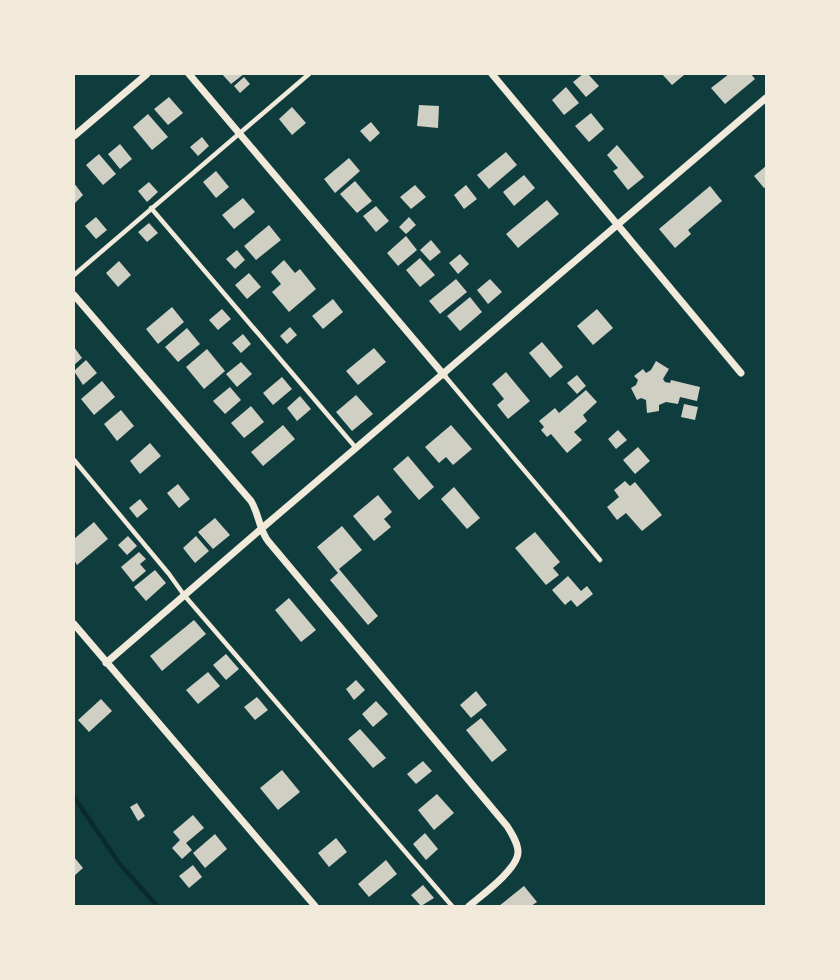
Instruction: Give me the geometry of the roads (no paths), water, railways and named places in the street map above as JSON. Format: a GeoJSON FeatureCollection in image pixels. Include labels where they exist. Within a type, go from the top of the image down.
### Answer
{"type":"FeatureCollection","features":[{"type":"Feature","properties":{"kind":"street"},"geometry":{"type":"LineString","coordinates":[[74,136],[147,74]]}},
{"type":"Feature","properties":{"kind":"street"},"geometry":{"type":"LineString","coordinates":[[189,74],[444,375]]}},
{"type":"Feature","properties":{"kind":"street"},"geometry":{"type":"LineString","coordinates":[[492,74],[741,373]]}},
{"type":"Feature","properties":{"kind":"street"},"geometry":{"type":"LineString","coordinates":[[107,663],[261,528],[444,375],[766,98]]}},
{"type":"Feature","properties":{"kind":"street"},"geometry":{"type":"LineString","coordinates":[[74,295],[251,502],[268,541],[507,826],[515,840],[518,853],[511,868],[469,906]]}},
{"type":"Feature","properties":{"kind":"street"},"geometry":{"type":"LineString","coordinates":[[74,624],[315,906]]}},
{"type":"Feature","properties":{"kind":"lane"},"geometry":{"type":"LineString","coordinates":[[74,275],[309,74]]}},
{"type":"Feature","properties":{"kind":"lane"},"geometry":{"type":"LineString","coordinates":[[151,208],[356,448]]}},
{"type":"Feature","properties":{"kind":"lane"},"geometry":{"type":"LineString","coordinates":[[444,375],[600,559]]}},
{"type":"Feature","properties":{"kind":"lane"},"geometry":{"type":"LineString","coordinates":[[74,460],[184,595],[452,906]]}},
{"type":"Feature","properties":{"kind":"waterway"},"geometry":{"type":"LineString","coordinates":[[74,797],[119,863],[157,906]]}}]}
